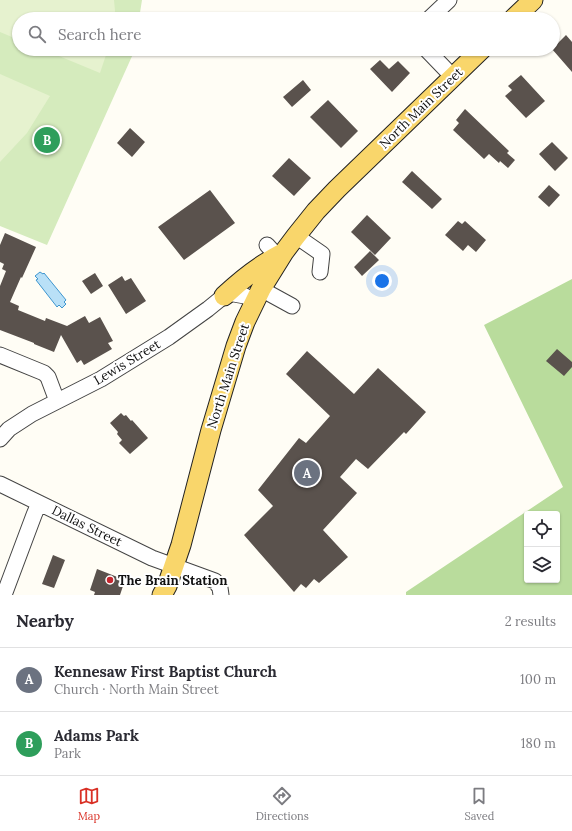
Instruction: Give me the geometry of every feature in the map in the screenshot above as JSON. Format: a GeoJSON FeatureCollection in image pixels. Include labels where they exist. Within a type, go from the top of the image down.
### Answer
{"type":"FeatureCollection","features":[{"type":"Feature","properties":{"kind":"main road"},"geometry":{"type":"LineString","coordinates":[[520,12],[533,0]]}},
{"type":"Feature","properties":{"kind":"main road","name":"North Main Street"},"geometry":{"type":"LineString","coordinates":[[162,595],[175,566],[233,353],[276,251],[296,236],[336,189],[475,56]]}},
{"type":"Feature","properties":{"kind":"main road"},"geometry":{"type":"LineString","coordinates":[[224,296],[276,251]]}},
{"type":"Feature","properties":{"kind":"street"},"geometry":{"type":"LineString","coordinates":[[436,12],[449,0]]}},
{"type":"Feature","properties":{"kind":"street"},"geometry":{"type":"LineString","coordinates":[[433,56],[453,77]]}},
{"type":"Feature","properties":{"kind":"street"},"geometry":{"type":"LineString","coordinates":[[296,236],[322,254],[320,272]]}},
{"type":"Feature","properties":{"kind":"street"},"geometry":{"type":"LineString","coordinates":[[224,296],[228,294],[245,296],[258,295],[292,306]]}},
{"type":"Feature","properties":{"kind":"street","name":"Lewis Street"},"geometry":{"type":"LineString","coordinates":[[0,439],[9,429],[32,414],[101,379],[169,337],[224,296]]}},
{"type":"Feature","properties":{"kind":"street"},"geometry":{"type":"LineString","coordinates":[[0,355],[48,377],[57,401]]}},
{"type":"Feature","properties":{"kind":"street","name":"Dallas Street"},"geometry":{"type":"LineString","coordinates":[[0,484],[39,503],[93,536],[215,581],[220,588],[221,595]]}},
{"type":"Feature","properties":{"kind":"street"},"geometry":{"type":"LineString","coordinates":[[4,595],[39,503]]}},
{"type":"Feature","properties":{"kind":"green space"},"geometry":{"type":"Polygon","coordinates":[[[0,0],[142,0],[140,12],[12,12],[12,56],[132,56],[47,245],[0,226],[0,0]]]}},
{"type":"Feature","properties":{"kind":"green space"},"geometry":{"type":"Polygon","coordinates":[[[0,0],[114,0],[115,12],[12,12],[12,37],[0,32],[0,0]]]}},
{"type":"Feature","properties":{"kind":"green space"},"geometry":{"type":"Polygon","coordinates":[[[59,56],[106,56],[100,73],[59,56]]]}},
{"type":"Feature","properties":{"kind":"green space"},"geometry":{"type":"Polygon","coordinates":[[[0,74],[50,96],[27,133],[0,162],[0,74]]]}},
{"type":"Feature","properties":{"kind":"green space"},"geometry":{"type":"Polygon","coordinates":[[[572,279],[572,595],[406,595],[406,592],[524,513],[524,583],[560,583],[560,511],[527,511],[563,487],[484,325],[572,279]]]}},
{"type":"Feature","properties":{"kind":"water"},"geometry":{"type":"Polygon","coordinates":[[[40,272],[43,274],[44,273],[66,300],[64,302],[66,304],[62,308],[59,305],[57,307],[36,280],[38,279],[35,276],[40,272]]]}},
{"type":"Feature","properties":{"kind":"building"},"geometry":{"type":"Polygon","coordinates":[[[566,35],[572,42],[572,72],[558,56],[560,56],[560,41],[566,35]]]}},
{"type":"Feature","properties":{"kind":"building"},"geometry":{"type":"Polygon","coordinates":[[[380,60],[389,69],[398,61],[410,73],[392,92],[370,69],[380,60]]]}},
{"type":"Feature","properties":{"kind":"building"},"geometry":{"type":"Polygon","coordinates":[[[521,75],[545,101],[526,118],[505,96],[512,90],[508,86],[521,75]]]}},
{"type":"Feature","properties":{"kind":"building"},"geometry":{"type":"Polygon","coordinates":[[[303,80],[311,90],[292,107],[283,97],[303,80]]]}},
{"type":"Feature","properties":{"kind":"building"},"geometry":{"type":"Polygon","coordinates":[[[328,100],[358,131],[341,148],[310,117],[328,100]]]}},
{"type":"Feature","properties":{"kind":"building"},"geometry":{"type":"Polygon","coordinates":[[[465,109],[509,151],[507,153],[515,160],[508,168],[500,161],[499,163],[489,154],[484,159],[453,130],[459,123],[456,120],[465,109]]]}},
{"type":"Feature","properties":{"kind":"building"},"geometry":{"type":"Polygon","coordinates":[[[130,128],[145,142],[132,157],[117,143],[130,128]]]}},
{"type":"Feature","properties":{"kind":"building"},"geometry":{"type":"Polygon","coordinates":[[[552,142],[568,158],[555,171],[539,154],[552,142]]]}},
{"type":"Feature","properties":{"kind":"building"},"geometry":{"type":"Polygon","coordinates":[[[289,158],[311,178],[294,196],[272,176],[289,158]]]}},
{"type":"Feature","properties":{"kind":"building"},"geometry":{"type":"Polygon","coordinates":[[[412,171],[442,199],[432,209],[402,182],[412,171]]]}},
{"type":"Feature","properties":{"kind":"building"},"geometry":{"type":"Polygon","coordinates":[[[549,185],[560,195],[549,207],[538,197],[549,185]]]}},
{"type":"Feature","properties":{"kind":"building"},"geometry":{"type":"Polygon","coordinates":[[[210,190],[235,223],[184,260],[158,227],[210,190]]]}},
{"type":"Feature","properties":{"kind":"building"},"geometry":{"type":"Polygon","coordinates":[[[367,215],[391,238],[375,255],[351,232],[367,215]]]}},
{"type":"Feature","properties":{"kind":"building"},"geometry":{"type":"Polygon","coordinates":[[[458,221],[462,224],[465,221],[486,240],[476,252],[468,245],[463,251],[445,235],[458,221]]]}},
{"type":"Feature","properties":{"kind":"building"},"geometry":{"type":"Polygon","coordinates":[[[5,233],[36,247],[10,302],[19,306],[18,310],[45,321],[46,318],[67,326],[85,316],[89,323],[100,317],[113,341],[108,343],[112,349],[84,365],[81,360],[77,363],[61,335],[54,352],[0,330],[0,286],[6,271],[2,269],[4,264],[0,262],[0,245],[5,233]]]}},
{"type":"Feature","properties":{"kind":"building"},"geometry":{"type":"Polygon","coordinates":[[[370,251],[379,260],[362,276],[354,267],[370,251]]]}},
{"type":"Feature","properties":{"kind":"building"},"geometry":{"type":"Polygon","coordinates":[[[95,273],[103,286],[91,294],[82,281],[95,273]]]}},
{"type":"Feature","properties":{"kind":"building"},"geometry":{"type":"Polygon","coordinates":[[[122,276],[125,281],[131,278],[146,301],[126,314],[108,285],[122,276]]]}},
{"type":"Feature","properties":{"kind":"building"},"geometry":{"type":"Polygon","coordinates":[[[557,349],[572,362],[572,367],[564,376],[546,361],[557,349]]]}},
{"type":"Feature","properties":{"kind":"building"},"geometry":{"type":"Polygon","coordinates":[[[307,351],[354,394],[378,368],[426,412],[406,434],[404,432],[368,469],[356,459],[340,477],[357,493],[323,530],[348,557],[319,583],[314,579],[306,588],[301,584],[294,592],[244,535],[273,506],[258,490],[299,438],[306,443],[330,416],[286,374],[307,351]]]}},
{"type":"Feature","properties":{"kind":"building"},"geometry":{"type":"Polygon","coordinates":[[[121,413],[124,416],[126,415],[131,421],[132,420],[148,438],[130,454],[119,443],[122,440],[117,434],[118,432],[110,423],[121,413]]]}},
{"type":"Feature","properties":{"kind":"building"},"geometry":{"type":"Polygon","coordinates":[[[53,555],[65,560],[54,588],[42,584],[53,555]]]}},
{"type":"Feature","properties":{"kind":"building"},"geometry":{"type":"Polygon","coordinates":[[[97,569],[125,580],[120,595],[94,595],[95,592],[90,590],[97,569]]]}},
{"type":"Feature","properties":{"kind":"place","name":"Adams Park"},"geometry":{"type":"Point","coordinates":[47,140]}},
{"type":"Feature","properties":{"kind":"place","name":"Kennesaw First Baptist Church"},"geometry":{"type":"Point","coordinates":[307,473]}},
{"type":"Feature","properties":{"kind":"place","name":"The Brain Station"},"geometry":{"type":"Point","coordinates":[110,580]}}]}
